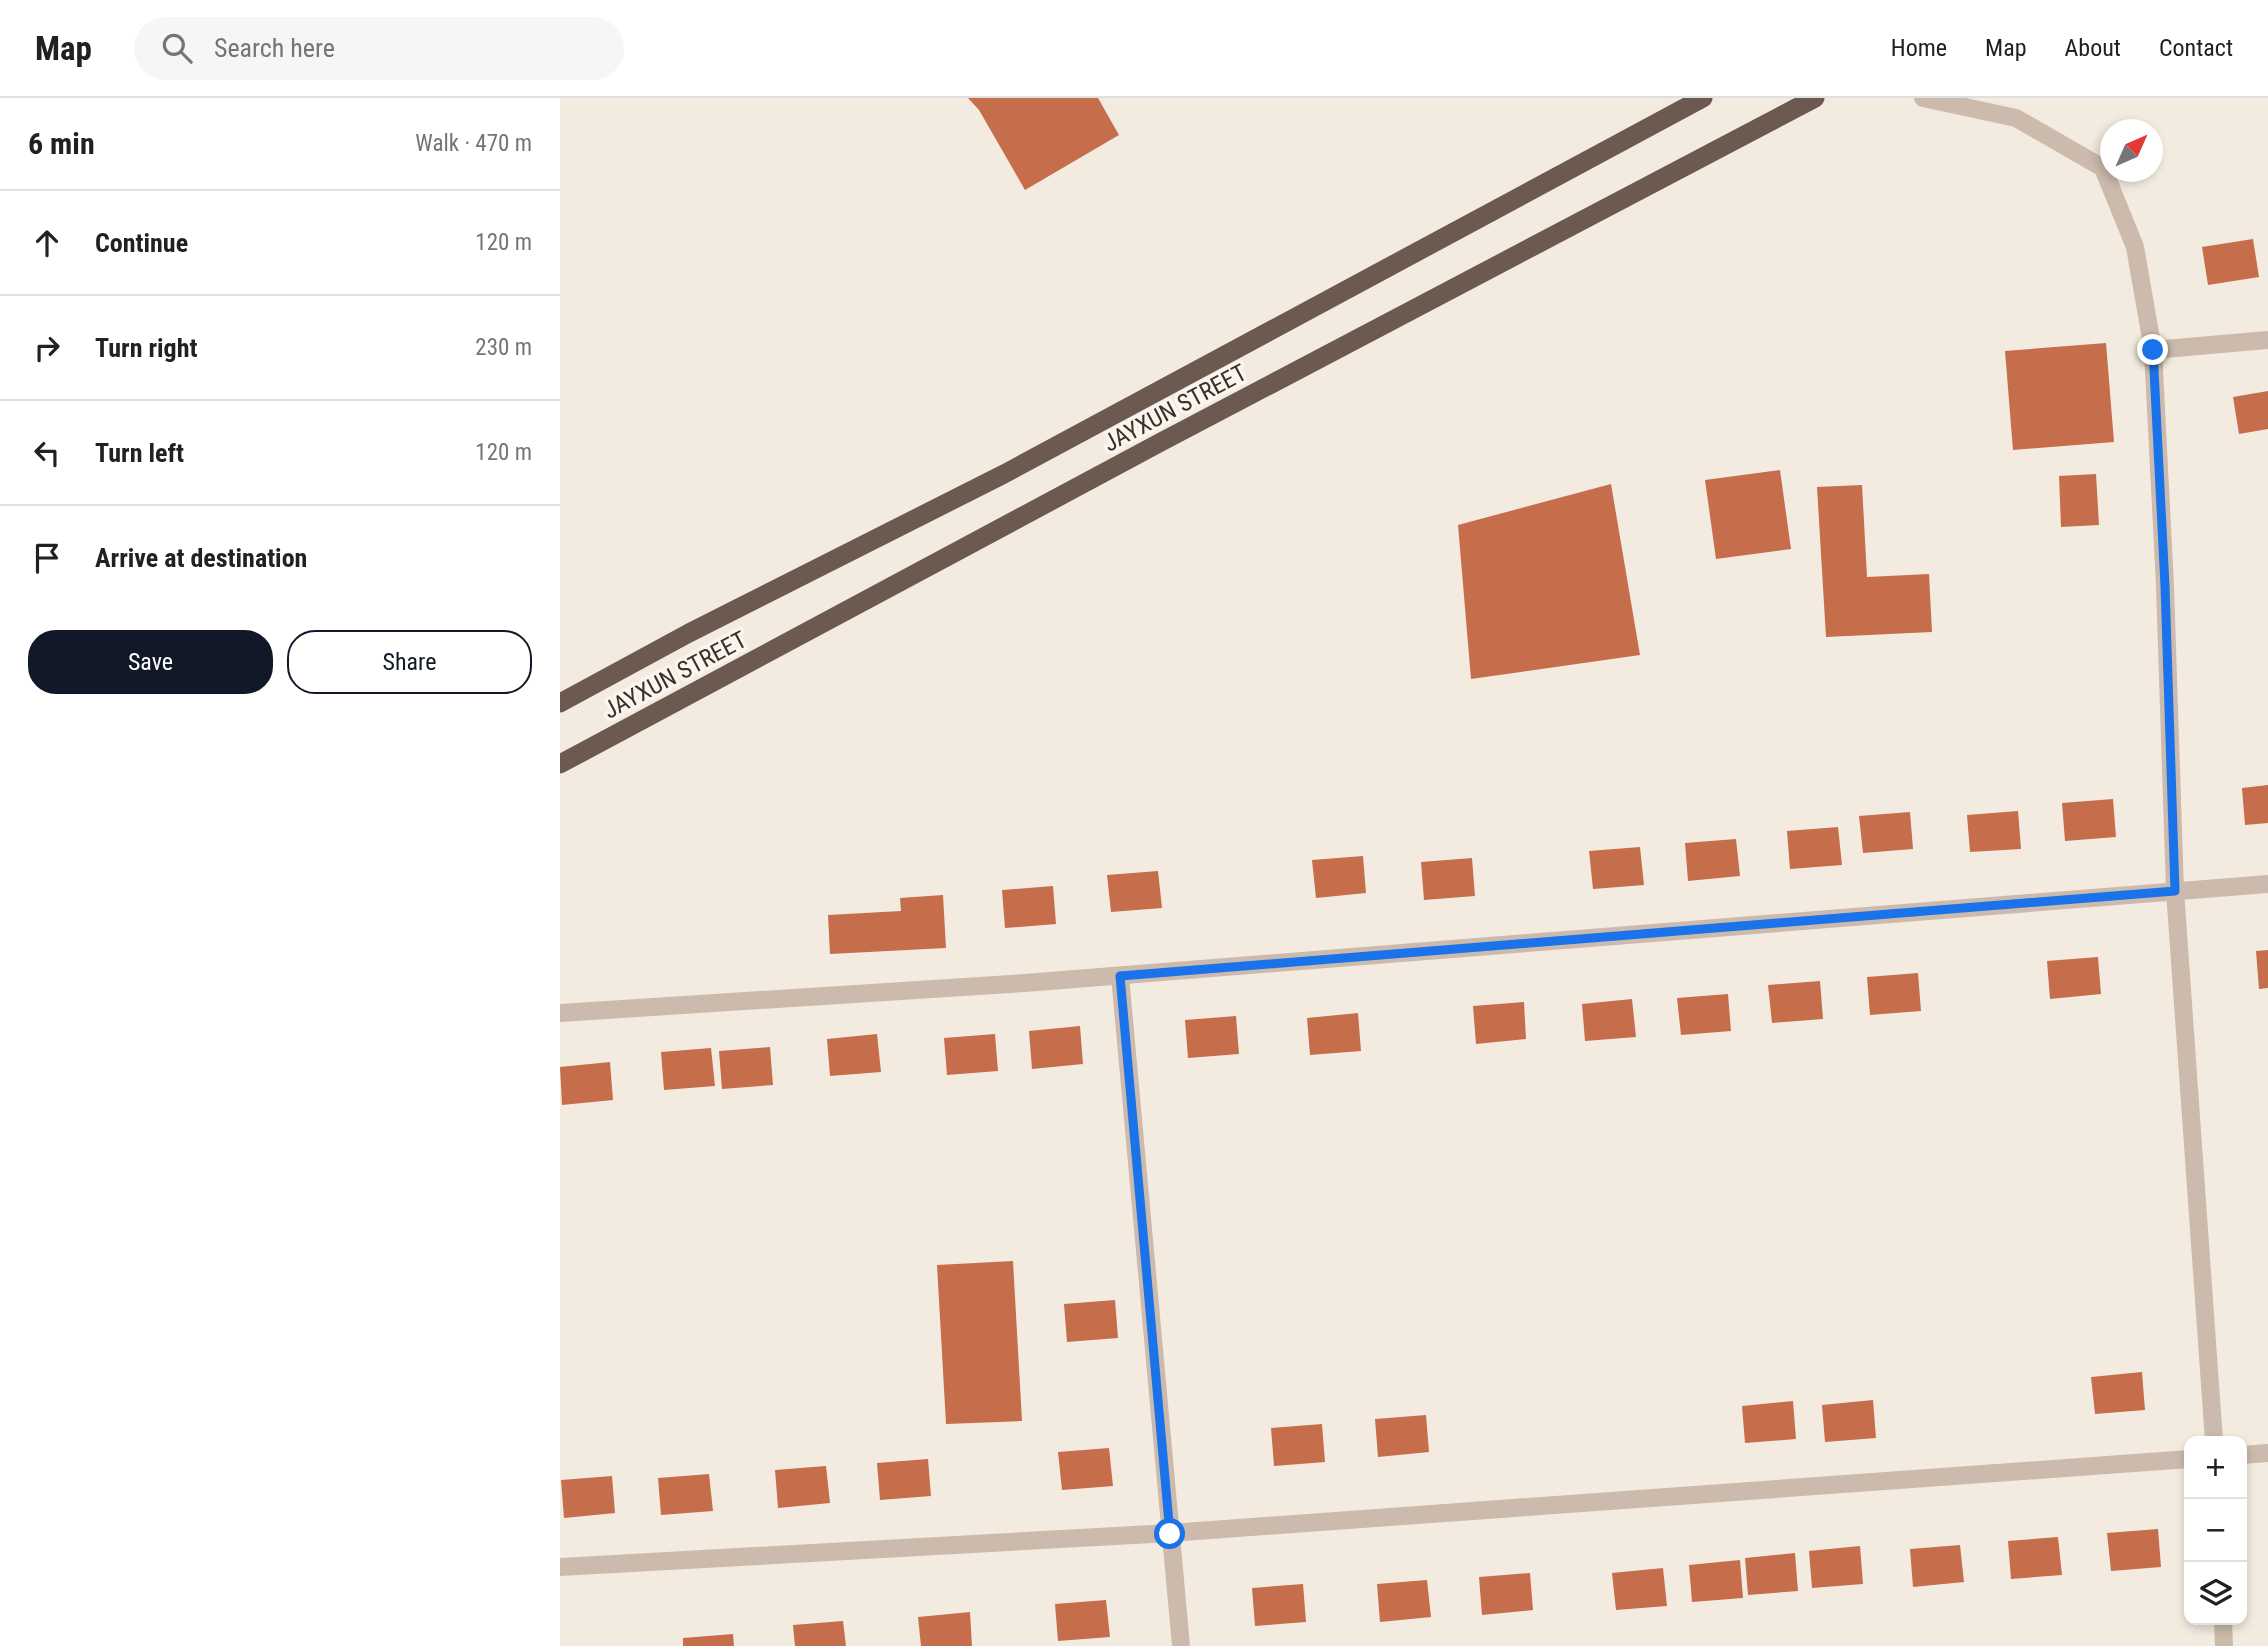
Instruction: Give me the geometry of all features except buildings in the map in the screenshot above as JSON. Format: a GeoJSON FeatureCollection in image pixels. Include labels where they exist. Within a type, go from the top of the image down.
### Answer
{"type":"FeatureCollection","features":[{"type":"Feature","properties":{"kind":"highway","name":"JAYXUN STREET"},"geometry":{"type":"LineString","coordinates":[[560,703],[689,633],[1004,474],[1703,98]]}},
{"type":"Feature","properties":{"kind":"highway","name":"JAYXUN STREET"},"geometry":{"type":"LineString","coordinates":[[560,764],[1186,429],[1815,98]]}},
{"type":"Feature","properties":{"kind":"street"},"geometry":{"type":"LineString","coordinates":[[1923,98],[2016,118],[2103,168],[2135,247],[2153,350],[2165,586],[2175,891],[2214,1436]]}},
{"type":"Feature","properties":{"kind":"street"},"geometry":{"type":"LineString","coordinates":[[2153,350],[2268,340]]}},
{"type":"Feature","properties":{"kind":"street"},"geometry":{"type":"LineString","coordinates":[[560,1013],[1120,976],[2268,884]]}},
{"type":"Feature","properties":{"kind":"street"},"geometry":{"type":"LineString","coordinates":[[1120,976],[1181,1646]]}},
{"type":"Feature","properties":{"kind":"street"},"geometry":{"type":"LineString","coordinates":[[2247,1455],[2268,1453]]}},
{"type":"Feature","properties":{"kind":"street"},"geometry":{"type":"LineString","coordinates":[[560,1567],[1170,1534],[2184,1459]]}},
{"type":"Feature","properties":{"kind":"street"},"geometry":{"type":"LineString","coordinates":[[2223,1625],[2224,1646]]}},
{"type":"Feature","properties":{"kind":"route"},"geometry":{"type":"LineString","coordinates":[[1170,1534],[1120,976],[2175,891],[2165,586],[2153,350]]}}]}
